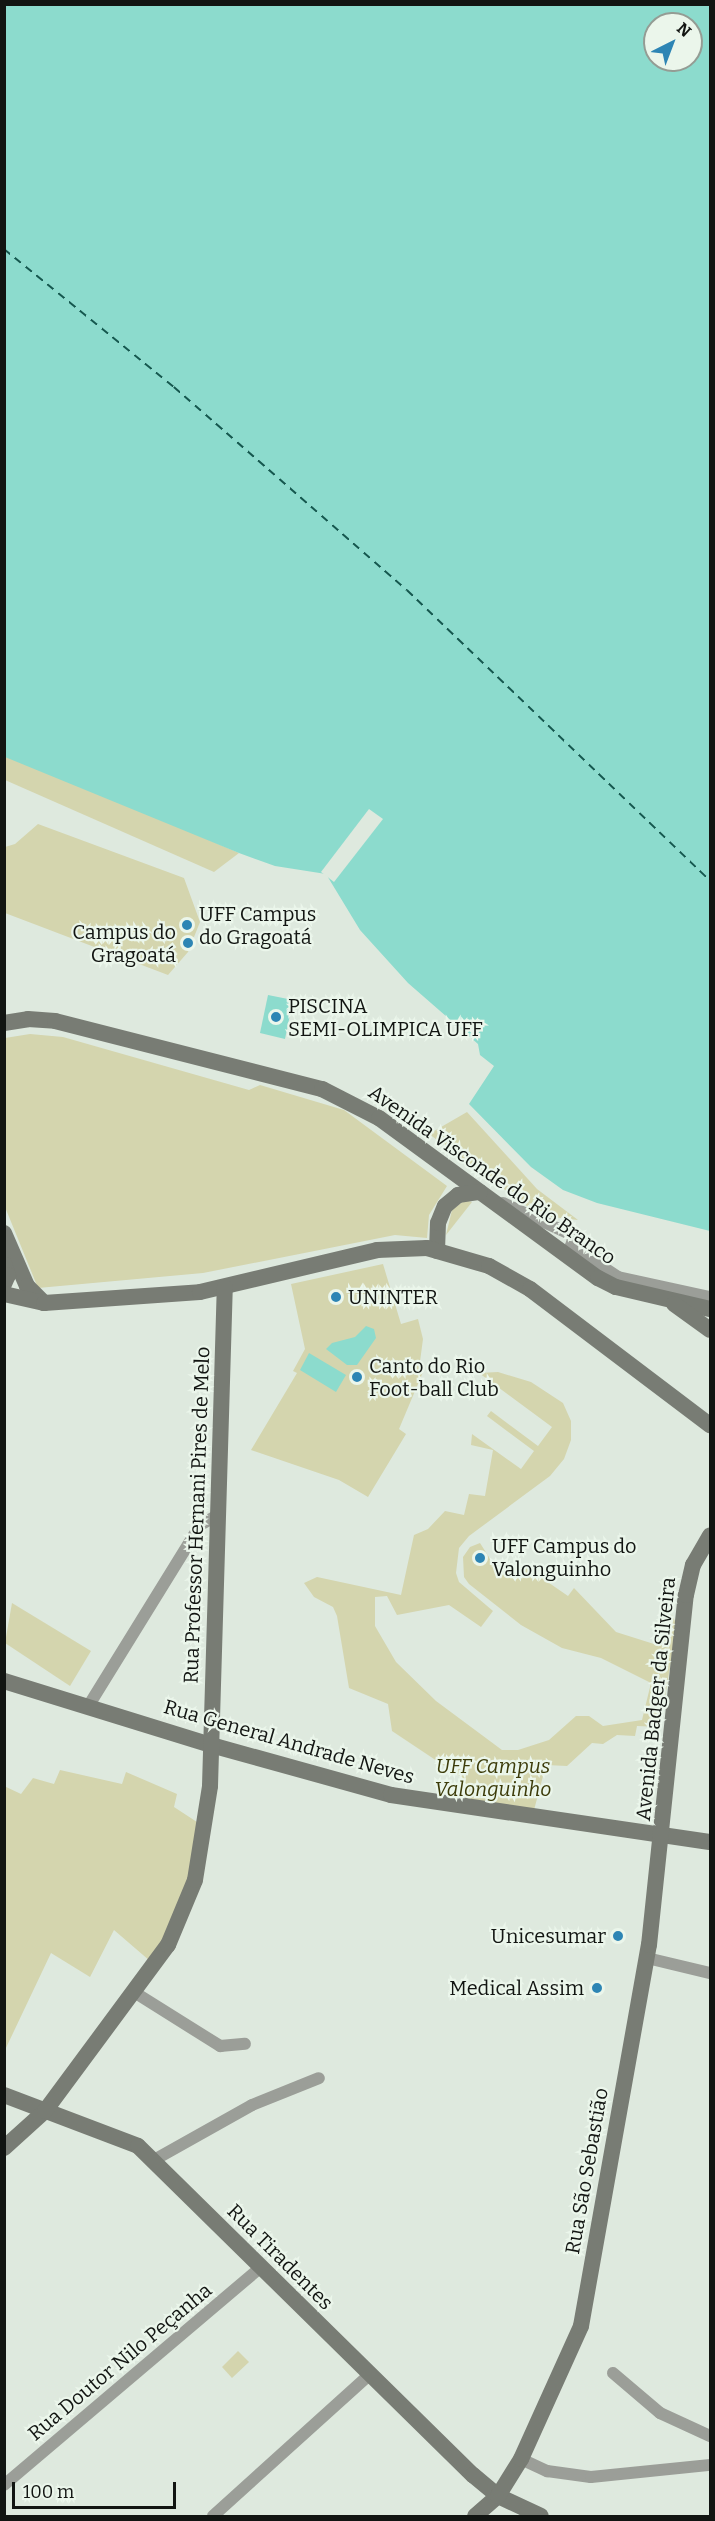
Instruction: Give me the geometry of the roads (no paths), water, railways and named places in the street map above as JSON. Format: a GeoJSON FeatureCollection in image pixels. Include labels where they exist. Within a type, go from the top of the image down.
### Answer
{"type":"FeatureCollection","features":[{"type":"Feature","properties":{"kind":"street","name":"Avenida Visconde do Rio Branco"},"geometry":{"type":"LineString","coordinates":[[4,1023],[28,1019],[65,1023],[322,1089],[379,1118],[598,1278],[666,1299],[711,1309]]}},
{"type":"Feature","properties":{"kind":"street"},"geometry":{"type":"LineString","coordinates":[[437,1251],[438,1223],[446,1206],[458,1195],[483,1193],[574,1236],[571,1246],[618,1277],[711,1297]]}},
{"type":"Feature","properties":{"kind":"street"},"geometry":{"type":"LineString","coordinates":[[4,1233],[27,1286],[44,1303]]}},
{"type":"Feature","properties":{"kind":"street"},"geometry":{"type":"LineString","coordinates":[[4,1294],[44,1303],[164,1296],[225,1287],[377,1250],[411,1246],[489,1266],[530,1289],[711,1425]]}},
{"type":"Feature","properties":{"kind":"street"},"geometry":{"type":"LineString","coordinates":[[4,1264],[8,1275],[4,1284]]}},
{"type":"Feature","properties":{"kind":"street","name":"Rua Professor Hernani Pires de Melo"},"geometry":{"type":"LineString","coordinates":[[4,2148],[45,2111],[168,1946],[195,1881],[206,1823],[211,1745],[225,1287]]}},
{"type":"Feature","properties":{"kind":"street"},"geometry":{"type":"LineString","coordinates":[[666,1299],[709,1329]]}},
{"type":"Feature","properties":{"kind":"street"},"geometry":{"type":"LineString","coordinates":[[89,1705],[200,1525],[218,1515]]}},
{"type":"Feature","properties":{"kind":"street","name":"Avenida Badger da Silveira"},"geometry":{"type":"LineString","coordinates":[[662,1835],[686,1595],[693,1565],[710,1533]]}},
{"type":"Feature","properties":{"kind":"street","name":"Rua General Andrade Neves"},"geometry":{"type":"LineString","coordinates":[[4,1681],[89,1705],[211,1745],[417,1800],[711,1842]]}},
{"type":"Feature","properties":{"kind":"street","name":"Rua São Sebastião"},"geometry":{"type":"LineString","coordinates":[[475,2517],[498,2496],[521,2459],[581,2326],[647,1958],[662,1835]]}},
{"type":"Feature","properties":{"kind":"street"},"geometry":{"type":"LineString","coordinates":[[647,1958],[711,1973]]}},
{"type":"Feature","properties":{"kind":"street"},"geometry":{"type":"LineString","coordinates":[[134,1992],[220,2046],[245,2044]]}},
{"type":"Feature","properties":{"kind":"street"},"geometry":{"type":"LineString","coordinates":[[154,2160],[252,2105],[319,2078]]}},
{"type":"Feature","properties":{"kind":"street","name":"Rua Tiradentes"},"geometry":{"type":"LineString","coordinates":[[4,2095],[120,2136],[154,2160],[369,2375],[498,2496],[541,2517]]}},
{"type":"Feature","properties":{"kind":"street","name":"Rua Doutor Nilo Peçanha"},"geometry":{"type":"LineString","coordinates":[[4,2485],[260,2268]]}},
{"type":"Feature","properties":{"kind":"street"},"geometry":{"type":"LineString","coordinates":[[613,2373],[660,2413],[711,2436]]}},
{"type":"Feature","properties":{"kind":"street"},"geometry":{"type":"LineString","coordinates":[[213,2517],[369,2375]]}},
{"type":"Feature","properties":{"kind":"street"},"geometry":{"type":"LineString","coordinates":[[521,2459],[547,2471],[591,2477],[711,2465]]}},
{"type":"Feature","properties":{"kind":"water"},"geometry":{"type":"Polygon","coordinates":[[[4,5],[710,5],[710,1231],[597,1203],[563,1190],[531,1167],[469,1104],[494,1066],[480,1055],[478,1044],[408,983],[360,930],[326,874],[275,866],[5,757],[4,5]]]}},
{"type":"Feature","properties":{"kind":"water","name":"PISCINA SEMI-OLIMPICA UFF"},"geometry":{"type":"Polygon","coordinates":[[[268,995],[293,1000],[285,1039],[260,1033],[268,995]]]}},
{"type":"Feature","properties":{"kind":"water"},"geometry":{"type":"Polygon","coordinates":[[[366,1326],[374,1329],[376,1338],[357,1365],[347,1365],[326,1349],[332,1343],[355,1337],[366,1326]]]}},
{"type":"Feature","properties":{"kind":"water"},"geometry":{"type":"Polygon","coordinates":[[[309,1353],[346,1375],[336,1392],[300,1370],[309,1353]]]}},
{"type":"Feature","properties":{"kind":"place","name":"UFF Campus do Gragoatá"},"geometry":{"type":"Point","coordinates":[187,925]}},
{"type":"Feature","properties":{"kind":"place","name":"Campus do Gragoatá"},"geometry":{"type":"Point","coordinates":[188,943]}},
{"type":"Feature","properties":{"kind":"place","name":"PISCINA SEMI-OLIMPICA UFF"},"geometry":{"type":"Point","coordinates":[276,1017]}},
{"type":"Feature","properties":{"kind":"place","name":"UNINTER"},"geometry":{"type":"Point","coordinates":[336,1297]}},
{"type":"Feature","properties":{"kind":"place","name":"Canto do Rio Foot-ball Club"},"geometry":{"type":"Point","coordinates":[357,1377]}},
{"type":"Feature","properties":{"kind":"place","name":"UFF Campus do Valonguinho"},"geometry":{"type":"Point","coordinates":[480,1558]}},
{"type":"Feature","properties":{"kind":"place","name":"Unicesumar"},"geometry":{"type":"Point","coordinates":[618,1936]}},
{"type":"Feature","properties":{"kind":"place","name":"Medical Assim"},"geometry":{"type":"Point","coordinates":[597,1988]}},
{"type":"Feature","properties":{"kind":"park label","name":"UFF Campus Valonguinho"},"geometry":{"type":"Point","coordinates":[493,1778]}}]}
